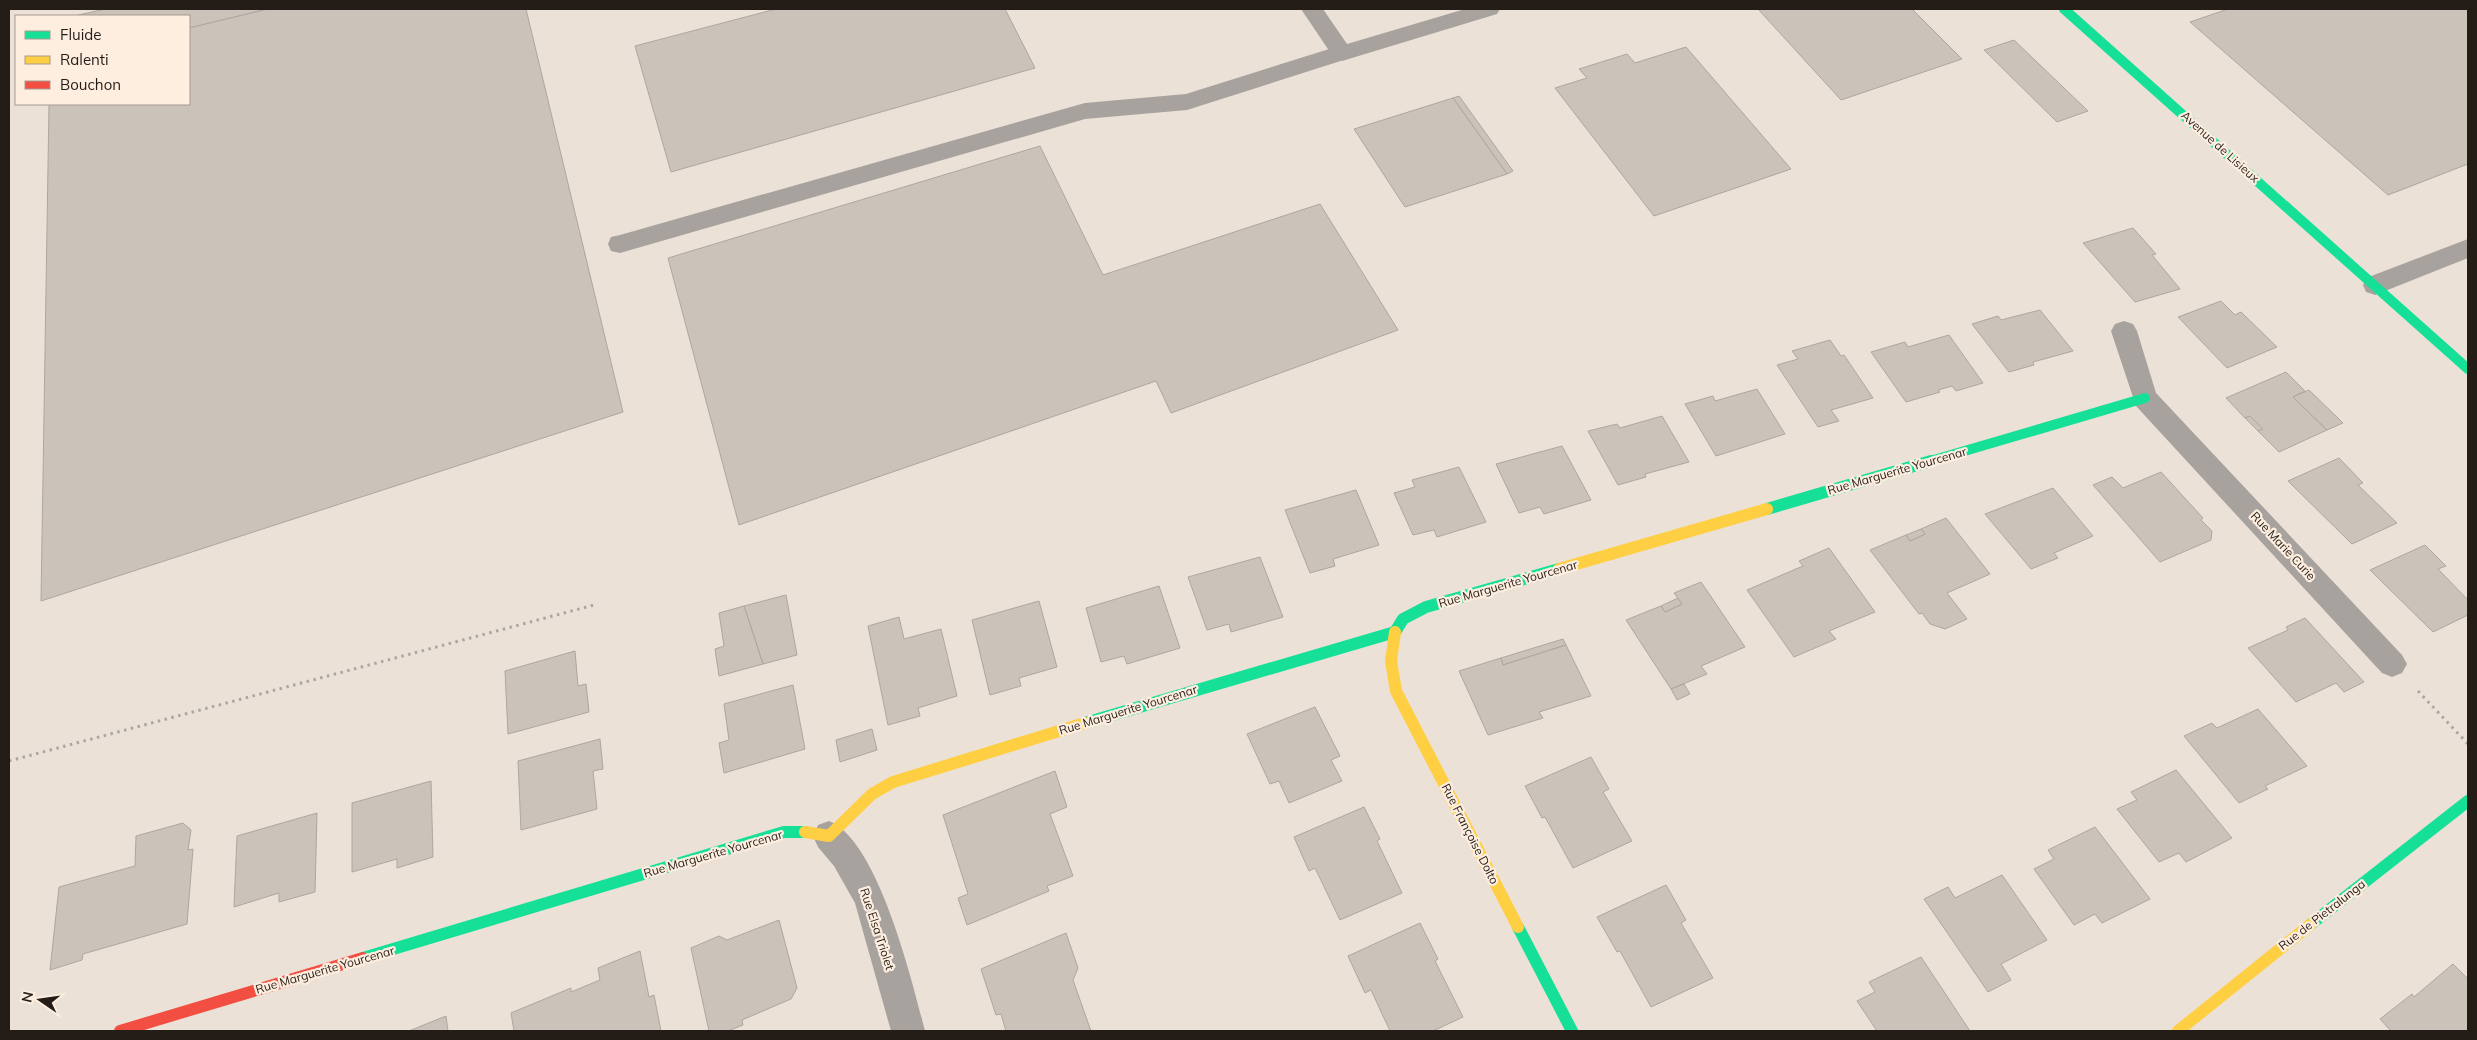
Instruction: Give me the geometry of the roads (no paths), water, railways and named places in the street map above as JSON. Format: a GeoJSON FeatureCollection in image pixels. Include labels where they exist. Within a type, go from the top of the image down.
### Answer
{"type":"FeatureCollection","features":[{"type":"Feature","properties":{"kind":"street"},"geometry":{"type":"LineString","coordinates":[[1312,9],[1342,53]]}},
{"type":"Feature","properties":{"kind":"street"},"geometry":{"type":"LineString","coordinates":[[620,244],[1084,111],[1187,102],[1489,9]]}},
{"type":"Feature","properties":{"kind":"street","name":"Avenue de Lisieux"},"geometry":{"type":"LineString","coordinates":[[2064,9],[2375,285]]}},
{"type":"Feature","properties":{"kind":"street"},"geometry":{"type":"LineString","coordinates":[[2468,248],[2375,285],[2468,369]]}},
{"type":"Feature","properties":{"kind":"street","name":"Rue Marie Curie"},"geometry":{"type":"LineString","coordinates":[[2124,331],[2145,398],[2392,664]]}},
{"type":"Feature","properties":{"kind":"street","name":"Rue Marguerite Yourcenar"},"geometry":{"type":"LineString","coordinates":[[120,1031],[784,832],[810,832],[829,836],[872,794],[893,782],[1119,712],[1395,632],[1403,619],[1426,607],[2145,398]]}},
{"type":"Feature","properties":{"kind":"street","name":"Rue Françoise Dolto"},"geometry":{"type":"LineString","coordinates":[[1395,632],[1390,649],[1390,673],[1396,691],[1572,1031]]}},
{"type":"Feature","properties":{"kind":"street","name":"Rue de Pietralunga"},"geometry":{"type":"LineString","coordinates":[[2178,1031],[2257,966],[2468,800]]}},
{"type":"Feature","properties":{"kind":"street","name":"Rue Elsa Triolet"},"geometry":{"type":"LineString","coordinates":[[829,836],[846,855],[869,897],[908,1031]]}}]}
